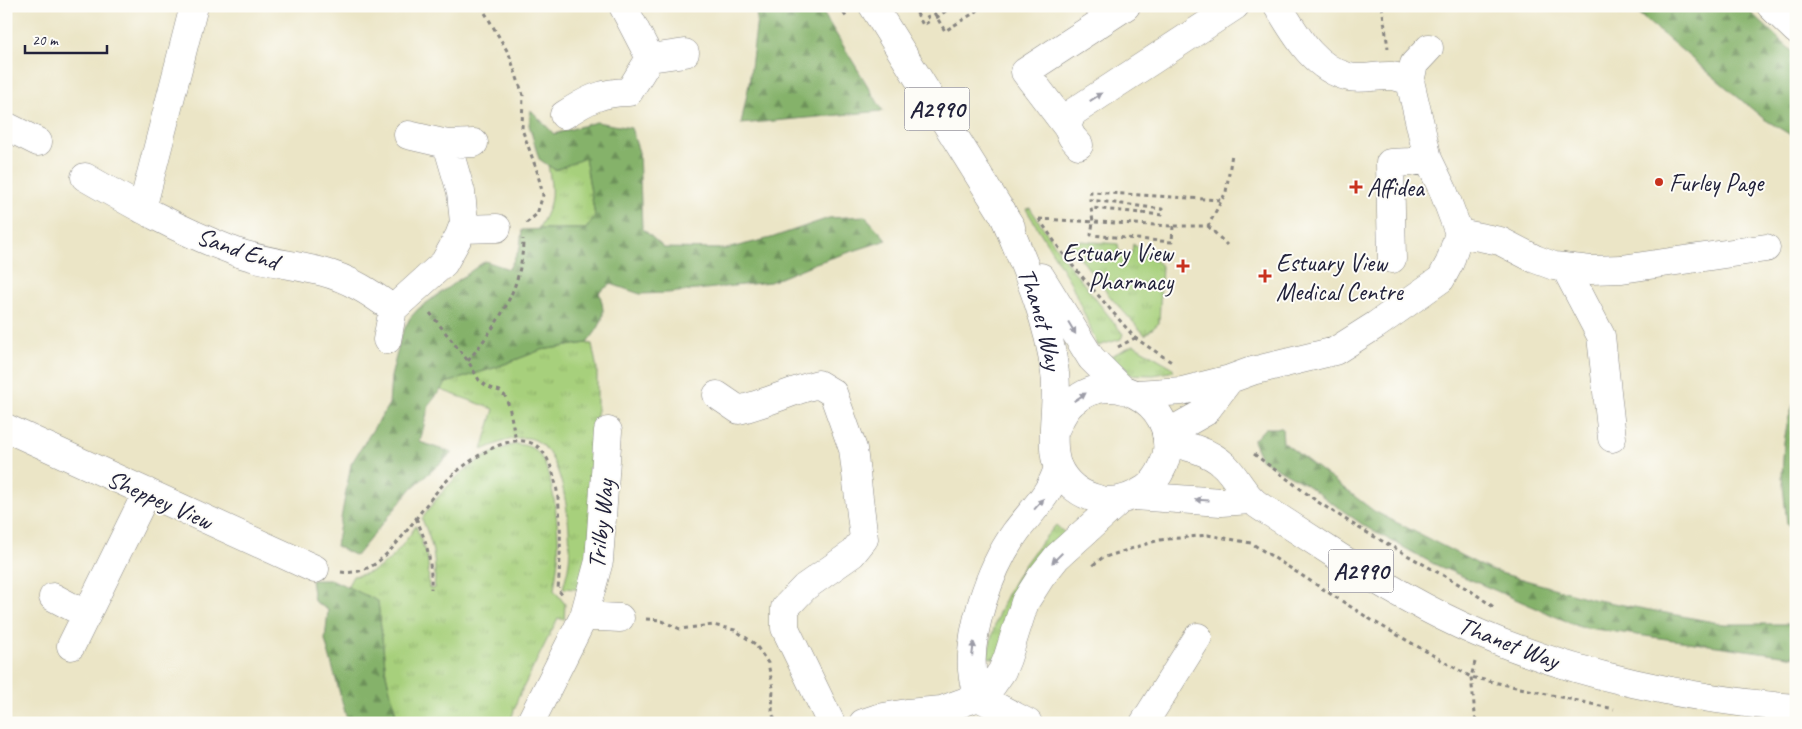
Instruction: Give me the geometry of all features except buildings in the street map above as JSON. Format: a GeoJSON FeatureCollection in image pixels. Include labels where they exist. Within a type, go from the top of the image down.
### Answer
{"type":"FeatureCollection","features":[{"type":"Feature","properties":{"kind":"main road"},"geometry":{"type":"LineString","coordinates":[[142,209],[194,6]]}},
{"type":"Feature","properties":{"kind":"main road"},"geometry":{"type":"LineString","coordinates":[[623,6],[650,58]]}},
{"type":"Feature","properties":{"kind":"main road","name":"Thanet Way"},"geometry":{"type":"LineString","coordinates":[[873,6],[1091,358],[1129,391],[1150,404],[1160,418],[1166,438],[1218,460],[1226,466],[1251,500],[1384,585],[1430,611],[1503,643],[1582,669],[1647,685],[1720,699],[1796,708]]}},
{"type":"Feature","properties":{"kind":"main road"},"geometry":{"type":"LineString","coordinates":[[1126,6],[1025,72],[1073,136],[1072,113],[1235,6]]}},
{"type":"Feature","properties":{"kind":"main road"},"geometry":{"type":"LineString","coordinates":[[1278,6],[1297,37],[1313,57],[1331,69],[1350,77],[1392,76],[1410,81]]}},
{"type":"Feature","properties":{"kind":"main road"},"geometry":{"type":"LineString","coordinates":[[1771,6],[1796,30]]}},
{"type":"Feature","properties":{"kind":"main road"},"geometry":{"type":"LineString","coordinates":[[1129,391],[1182,391],[1230,379],[1252,371],[1335,351],[1376,325],[1441,279],[1450,262],[1458,234],[1443,190],[1428,158],[1410,81],[1414,64],[1429,48]]}},
{"type":"Feature","properties":{"kind":"main road"},"geometry":{"type":"LineString","coordinates":[[650,58],[685,53]]}},
{"type":"Feature","properties":{"kind":"main road"},"geometry":{"type":"LineString","coordinates":[[564,114],[589,99],[610,92],[629,92],[650,58]]}},
{"type":"Feature","properties":{"kind":"main road"},"geometry":{"type":"LineString","coordinates":[[6,126],[38,142]]}},
{"type":"Feature","properties":{"kind":"main road"},"geometry":{"type":"LineString","coordinates":[[408,135],[447,144],[474,143]]}},
{"type":"Feature","properties":{"kind":"main road"},"geometry":{"type":"LineString","coordinates":[[387,340],[408,296],[444,263],[464,223],[460,192],[447,144]]}},
{"type":"Feature","properties":{"kind":"main road"},"geometry":{"type":"LineString","coordinates":[[1392,259],[1390,163],[1411,162],[1428,158]]}},
{"type":"Feature","properties":{"kind":"main road","name":"Sand End"},"geometry":{"type":"LineString","coordinates":[[85,177],[142,209],[232,251],[325,272],[360,285],[408,296]]}},
{"type":"Feature","properties":{"kind":"main road","name":"Thanet Way"},"geometry":{"type":"LineString","coordinates":[[1002,212],[1028,274],[1047,328],[1056,374],[1054,449],[1058,467]]}},
{"type":"Feature","properties":{"kind":"main road"},"geometry":{"type":"LineString","coordinates":[[462,228],[497,228]]}},
{"type":"Feature","properties":{"kind":"main road"},"geometry":{"type":"LineString","coordinates":[[1458,234],[1500,241],[1554,266],[1592,270],[1622,269],[1766,248]]}},
{"type":"Feature","properties":{"kind":"main road"},"geometry":{"type":"LineString","coordinates":[[1566,267],[1601,336],[1612,438]]}},
{"type":"Feature","properties":{"kind":"main road"},"geometry":{"type":"LineString","coordinates":[[863,723],[878,718],[908,718],[942,710],[978,697],[991,687],[1002,671],[1012,646],[1023,608],[1041,577],[1057,557],[1126,498],[1148,487],[1159,474],[1166,459],[1166,438],[1205,412],[1230,379]]}},
{"type":"Feature","properties":{"kind":"main road"},"geometry":{"type":"LineString","coordinates":[[717,395],[739,410],[764,404],[791,392],[818,384],[833,394],[837,403],[852,449],[864,539],[852,554],[805,587],[785,608],[785,628],[832,723]]}},
{"type":"Feature","properties":{"kind":"main road","name":"Thanet Way"},"geometry":{"type":"LineString","coordinates":[[1055,430],[1062,415],[1073,402],[1087,392],[1104,388],[1129,391]]}},
{"type":"Feature","properties":{"kind":"main road","name":"Sheppey View"},"geometry":{"type":"LineString","coordinates":[[6,428],[315,569]]}},
{"type":"Feature","properties":{"kind":"main road","name":"Trilby Way"},"geometry":{"type":"LineString","coordinates":[[530,723],[586,611],[599,560],[608,431]]}},
{"type":"Feature","properties":{"kind":"main road"},"geometry":{"type":"LineString","coordinates":[[1058,467],[1068,482],[1083,494],[1100,500],[1126,498],[1221,502],[1251,500]]}},
{"type":"Feature","properties":{"kind":"main road"},"geometry":{"type":"LineString","coordinates":[[1028,723],[978,697],[973,680],[972,662],[976,630],[985,593],[997,563],[1006,545],[1046,495],[1054,482],[1058,467]]}},
{"type":"Feature","properties":{"kind":"main road"},"geometry":{"type":"LineString","coordinates":[[72,646],[147,492]]}},
{"type":"Feature","properties":{"kind":"main road"},"geometry":{"type":"LineString","coordinates":[[53,597],[87,615]]}},
{"type":"Feature","properties":{"kind":"main road"},"geometry":{"type":"LineString","coordinates":[[586,611],[620,618]]}},
{"type":"Feature","properties":{"kind":"main road"},"geometry":{"type":"LineString","coordinates":[[1144,723],[1198,637]]}},
{"type":"Feature","properties":{"kind":"path"},"geometry":{"type":"LineString","coordinates":[[482,6],[509,54],[523,95],[522,129],[537,171],[543,195],[537,214],[524,226],[497,228]]}},
{"type":"Feature","properties":{"kind":"path"},"geometry":{"type":"LineString","coordinates":[[840,6],[850,23]]}},
{"type":"Feature","properties":{"kind":"path"},"geometry":{"type":"LineString","coordinates":[[912,6],[923,25],[930,22],[922,6]]}},
{"type":"Feature","properties":{"kind":"path"},"geometry":{"type":"LineString","coordinates":[[930,6],[945,31],[985,6]]}},
{"type":"Feature","properties":{"kind":"path"},"geometry":{"type":"LineString","coordinates":[[936,18],[953,6]]}},
{"type":"Feature","properties":{"kind":"path"},"geometry":{"type":"LineString","coordinates":[[1208,226],[1226,192],[1232,154]]}},
{"type":"Feature","properties":{"kind":"path"},"geometry":{"type":"LineString","coordinates":[[1173,226],[1172,242],[1091,236],[1093,222],[1091,208],[1162,215],[1162,209],[1090,200],[1091,192],[1222,200]]}},
{"type":"Feature","properties":{"kind":"path"},"geometry":{"type":"LineString","coordinates":[[1034,212],[1066,258],[1135,338],[1176,365],[1182,391]]}},
{"type":"Feature","properties":{"kind":"path"},"geometry":{"type":"LineString","coordinates":[[1039,219],[1208,226],[1227,245]]}},
{"type":"Feature","properties":{"kind":"path"},"geometry":{"type":"LineString","coordinates":[[468,360],[494,329],[515,287],[523,256],[524,236]]}},
{"type":"Feature","properties":{"kind":"path"},"geometry":{"type":"LineString","coordinates":[[408,296],[433,315],[468,360],[479,380],[488,387],[500,391],[505,396],[509,406],[516,441]]}},
{"type":"Feature","properties":{"kind":"path"},"geometry":{"type":"LineString","coordinates":[[315,569],[345,573],[364,570],[380,560],[454,474],[482,453],[500,444],[516,441],[530,443],[541,450],[550,464],[557,493],[560,531],[558,589],[563,597],[586,611]]}},
{"type":"Feature","properties":{"kind":"path"},"geometry":{"type":"LineString","coordinates":[[1252,453],[1318,502],[1359,528],[1471,591],[1483,600]]}},
{"type":"Feature","properties":{"kind":"path"},"geometry":{"type":"LineString","coordinates":[[416,518],[426,541],[430,557],[432,589]]}},
{"type":"Feature","properties":{"kind":"path"},"geometry":{"type":"LineString","coordinates":[[1087,570],[1102,558],[1159,540],[1208,535],[1251,543],[1373,621],[1471,677],[1476,723]]}},
{"type":"Feature","properties":{"kind":"path"},"geometry":{"type":"LineString","coordinates":[[620,618],[660,620],[680,629],[713,625],[735,630],[755,644],[768,663],[773,688],[772,713],[776,723]]}},
{"type":"Feature","properties":{"kind":"green space"},"geometry":{"type":"Polygon","coordinates":[[[755,6],[819,6],[883,111],[741,124],[749,84],[757,19],[755,6]]]}},
{"type":"Feature","properties":{"kind":"green space"},"geometry":{"type":"Polygon","coordinates":[[[1629,6],[1744,6],[1796,55],[1796,138],[1764,119],[1629,6]]]}},
{"type":"Feature","properties":{"kind":"green space"},"geometry":{"type":"Polygon","coordinates":[[[531,110],[554,134],[596,122],[631,128],[639,152],[642,228],[664,248],[726,249],[771,238],[829,218],[865,216],[887,240],[816,263],[770,282],[668,293],[640,294],[611,284],[599,292],[603,308],[602,319],[597,330],[587,343],[541,350],[497,367],[446,383],[429,405],[420,442],[452,453],[412,488],[356,556],[336,546],[351,464],[389,404],[391,377],[401,336],[410,318],[418,309],[485,261],[509,269],[520,248],[522,230],[586,229],[595,216],[585,158],[555,170],[539,159],[529,125],[531,110]]]}},
{"type":"Feature","properties":{"kind":"green space"},"geometry":{"type":"Polygon","coordinates":[[[585,157],[595,216],[586,229],[538,229],[550,205],[551,184],[548,165],[555,170],[585,157]]]}},
{"type":"Feature","properties":{"kind":"green space"},"geometry":{"type":"Polygon","coordinates":[[[1030,208],[1065,260],[1123,334],[1121,339],[1098,346],[1071,283],[1026,209],[1030,208]]]}},
{"type":"Feature","properties":{"kind":"green space"},"geometry":{"type":"Polygon","coordinates":[[[1081,241],[1118,244],[1119,252],[1132,253],[1133,244],[1162,266],[1159,323],[1145,335],[1112,299],[1068,242],[1081,241]]]}},
{"type":"Feature","properties":{"kind":"green space"},"geometry":{"type":"Polygon","coordinates":[[[587,343],[592,344],[597,369],[597,434],[587,590],[563,588],[569,562],[569,531],[564,492],[551,456],[541,444],[529,438],[511,439],[482,450],[494,409],[441,390],[446,383],[497,367],[541,350],[587,343]]]}},
{"type":"Feature","properties":{"kind":"green space"},"geometry":{"type":"Polygon","coordinates":[[[1134,345],[1172,367],[1174,371],[1154,375],[1118,374],[1102,360],[1134,345]]]}},
{"type":"Feature","properties":{"kind":"green space"},"geometry":{"type":"Polygon","coordinates":[[[1796,397],[1796,537],[1787,524],[1782,476],[1784,442],[1788,419],[1796,397]]]}},
{"type":"Feature","properties":{"kind":"green space"},"geometry":{"type":"Polygon","coordinates":[[[1265,428],[1282,428],[1283,442],[1374,511],[1490,570],[1592,599],[1724,624],[1789,624],[1796,621],[1796,657],[1580,627],[1434,564],[1366,527],[1305,484],[1261,459],[1253,441],[1265,428]]]}},
{"type":"Feature","properties":{"kind":"green space"},"geometry":{"type":"Polygon","coordinates":[[[516,444],[525,445],[535,450],[543,460],[548,472],[555,503],[558,535],[558,560],[554,590],[565,604],[564,620],[558,618],[518,698],[510,723],[398,723],[386,674],[378,602],[347,587],[353,576],[374,570],[390,559],[416,526],[428,560],[429,588],[434,589],[435,570],[433,553],[422,519],[441,494],[462,472],[487,455],[516,444]]]}},
{"type":"Feature","properties":{"kind":"green space"},"geometry":{"type":"Polygon","coordinates":[[[1056,525],[1068,536],[998,659],[987,657],[996,620],[1012,585],[1032,554],[1056,525]]]}},
{"type":"Feature","properties":{"kind":"green space"},"geometry":{"type":"Polygon","coordinates":[[[311,580],[333,580],[378,601],[386,674],[398,723],[348,723],[325,640],[328,610],[314,601],[311,580]]]}},
{"type":"Feature","properties":{"kind":"place","name":"Furley Page"},"geometry":{"type":"Point","coordinates":[1659,182]}},
{"type":"Feature","properties":{"kind":"place","name":"Affidea"},"geometry":{"type":"Point","coordinates":[1356,187]}},
{"type":"Feature","properties":{"kind":"place","name":"Estuary View Pharmacy"},"geometry":{"type":"Point","coordinates":[1183,266]}},
{"type":"Feature","properties":{"kind":"place","name":"Estuary View Medical Centre"},"geometry":{"type":"Point","coordinates":[1265,276]}}]}
